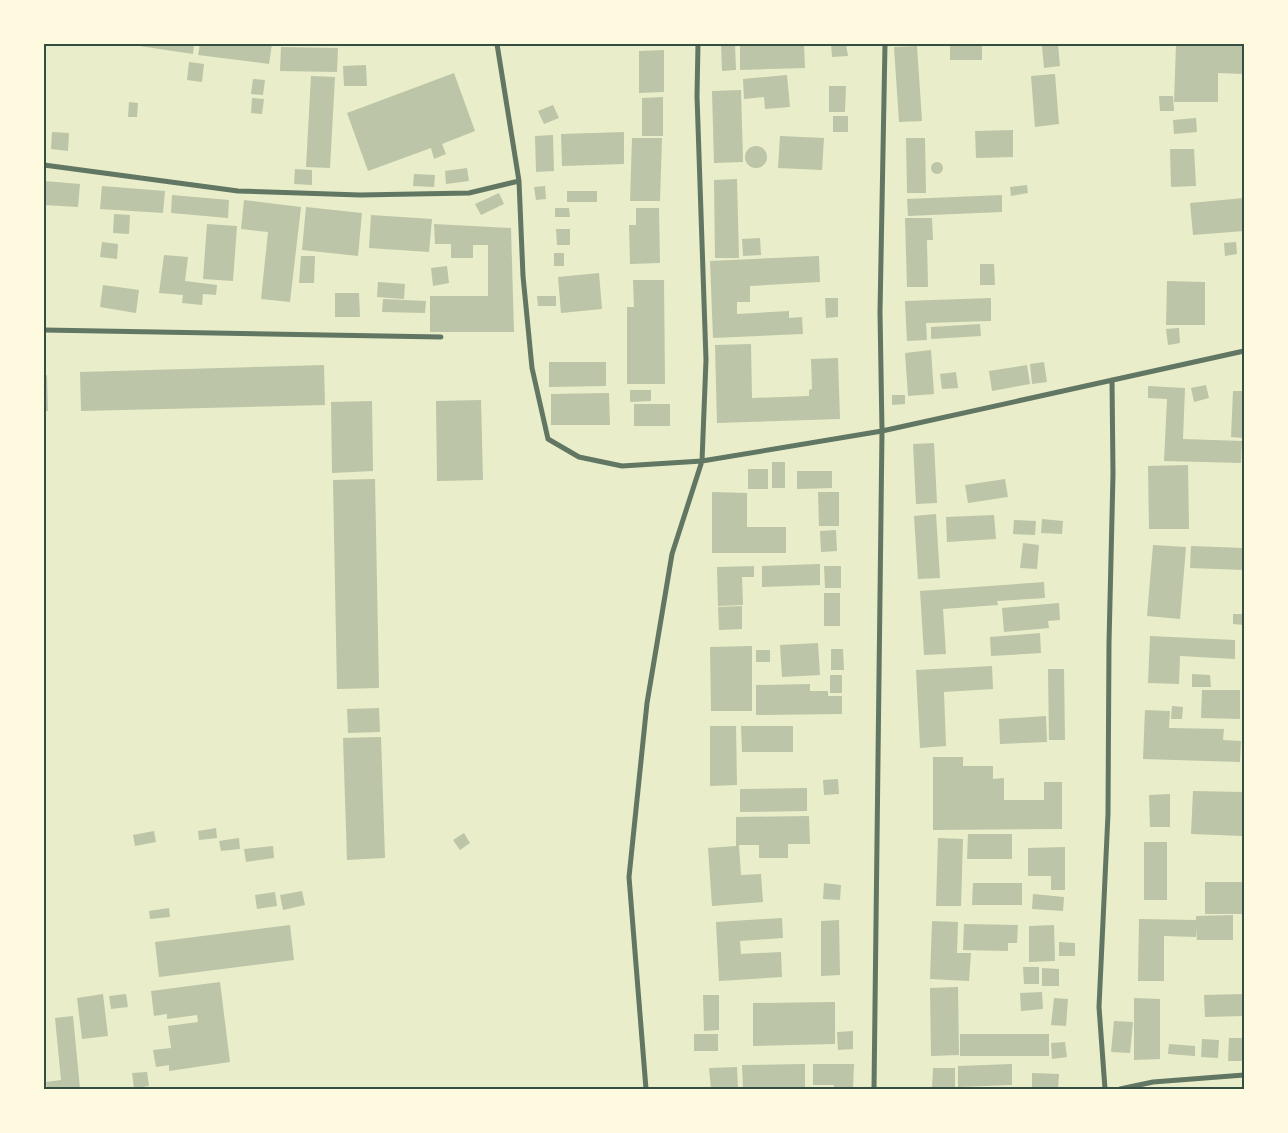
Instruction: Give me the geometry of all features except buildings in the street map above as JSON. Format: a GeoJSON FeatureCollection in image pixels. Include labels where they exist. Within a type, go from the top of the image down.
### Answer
{"type":"FeatureCollection","features":[{"type":"Feature","properties":{"kind":"street"},"geometry":{"type":"LineString","coordinates":[[497,44],[519,181],[523,276],[532,368],[548,439],[579,457],[622,466],[702,460],[882,431],[1244,351]]}},
{"type":"Feature","properties":{"kind":"street"},"geometry":{"type":"LineString","coordinates":[[646,1089],[629,877],[647,703],[672,554],[702,460],[706,360],[697,96],[698,44]]}},
{"type":"Feature","properties":{"kind":"street"},"geometry":{"type":"LineString","coordinates":[[874,1089],[882,431],[880,312],[884,44]]}},
{"type":"Feature","properties":{"kind":"street"},"geometry":{"type":"LineString","coordinates":[[44,165],[247,192],[360,195],[468,193],[519,181]]}},
{"type":"Feature","properties":{"kind":"street"},"geometry":{"type":"LineString","coordinates":[[44,330],[441,337]]}},
{"type":"Feature","properties":{"kind":"street"},"geometry":{"type":"LineString","coordinates":[[1105,1089],[1099,1007],[1108,814],[1109,643],[1113,474],[1112,380]]}},
{"type":"Feature","properties":{"kind":"street"},"geometry":{"type":"LineString","coordinates":[[1120,1089],[1153,1082],[1244,1075]]}}]}
